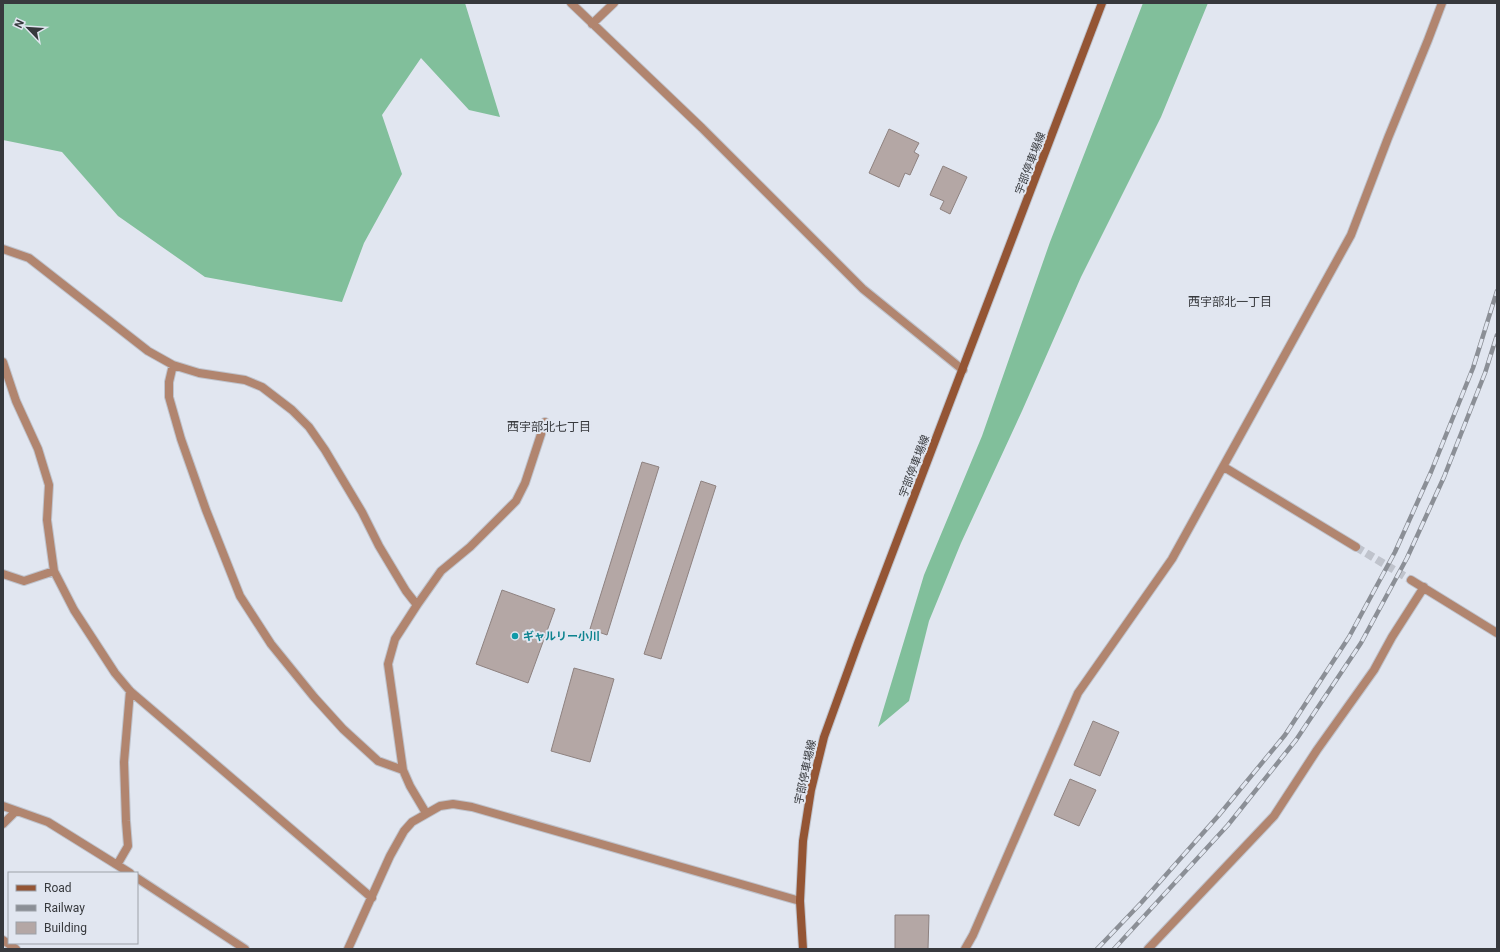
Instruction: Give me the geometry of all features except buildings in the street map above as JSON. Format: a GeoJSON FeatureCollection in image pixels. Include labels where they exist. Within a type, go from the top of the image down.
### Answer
{"type":"FeatureCollection","features":[{"type":"Feature","properties":{"kind":"main road","name":"宇部停車場線"},"geometry":{"type":"LineString","coordinates":[[802,949],[800,901],[804,841],[811,790],[824,737],[858,643],[1102,3]]}},
{"type":"Feature","properties":{"kind":"street"},"geometry":{"type":"LineString","coordinates":[[571,3],[702,128],[863,289],[962,370]]}},
{"type":"Feature","properties":{"kind":"street"},"geometry":{"type":"LineString","coordinates":[[592,24],[614,3]]}},
{"type":"Feature","properties":{"kind":"street"},"geometry":{"type":"LineString","coordinates":[[965,949],[973,935],[1078,693],[1172,559],[1351,235],[1442,3]]}},
{"type":"Feature","properties":{"kind":"street"},"geometry":{"type":"LineString","coordinates":[[3,249],[29,258],[148,351],[173,365],[199,374],[245,380],[262,387],[292,410],[308,427],[325,450],[362,512],[379,546],[406,591],[417,605]]}},
{"type":"Feature","properties":{"kind":"street"},"geometry":{"type":"LineString","coordinates":[[3,362],[16,401],[38,449],[49,485],[47,520],[54,571],[74,610],[115,673],[130,691],[372,898]]}},
{"type":"Feature","properties":{"kind":"street"},"geometry":{"type":"LineString","coordinates":[[173,365],[169,382],[169,397],[181,439],[206,510],[240,596],[271,644],[328,713],[378,761],[403,770]]}},
{"type":"Feature","properties":{"kind":"street"},"geometry":{"type":"LineString","coordinates":[[426,813],[410,786],[403,770],[388,664],[395,639],[441,572],[470,547],[516,501],[525,483],[545,422]]}},
{"type":"Feature","properties":{"kind":"street"},"geometry":{"type":"LineString","coordinates":[[1224,467],[1356,547]]}},
{"type":"Feature","properties":{"kind":"street"},"geometry":{"type":"LineString","coordinates":[[3,574],[24,582],[54,571]]}},
{"type":"Feature","properties":{"kind":"street"},"geometry":{"type":"LineString","coordinates":[[1411,580],[1497,633]]}},
{"type":"Feature","properties":{"kind":"street"},"geometry":{"type":"LineString","coordinates":[[1148,949],[1274,816],[1317,750],[1374,670],[1392,637],[1424,587]]}},
{"type":"Feature","properties":{"kind":"street"},"geometry":{"type":"LineString","coordinates":[[117,865],[128,846],[124,762],[130,691]]}},
{"type":"Feature","properties":{"kind":"street"},"geometry":{"type":"LineString","coordinates":[[348,949],[390,856],[404,832],[412,822],[426,813],[440,806],[453,804],[472,807],[800,901]]}},
{"type":"Feature","properties":{"kind":"street"},"geometry":{"type":"LineString","coordinates":[[3,806],[48,822],[128,872]]}},
{"type":"Feature","properties":{"kind":"street"},"geometry":{"type":"LineString","coordinates":[[3,824],[16,811]]}},
{"type":"Feature","properties":{"kind":"street"},"geometry":{"type":"LineString","coordinates":[[138,879],[245,949]]}},
{"type":"Feature","properties":{"kind":"green space"},"geometry":{"type":"Polygon","coordinates":[[[3,3],[465,3],[500,117],[469,110],[421,58],[382,115],[402,174],[364,243],[342,302],[205,277],[118,216],[62,152],[3,140],[3,3]]]}},
{"type":"Feature","properties":{"kind":"green space"},"geometry":{"type":"Polygon","coordinates":[[[1143,3],[1208,3],[1161,117],[1081,277],[1022,411],[961,543],[929,621],[909,701],[878,727],[924,575],[982,436],[1050,242],[1143,3]]]}},
{"type":"Feature","properties":{"kind":"tunnel"},"geometry":{"type":"LineString","coordinates":[[1356,547],[1411,580]]}},
{"type":"Feature","properties":{"kind":"railway"},"geometry":{"type":"LineString","coordinates":[[1097,949],[1141,903],[1219,815],[1285,735],[1349,637],[1395,552],[1431,472],[1473,368],[1497,291]]}},
{"type":"Feature","properties":{"kind":"railway"},"geometry":{"type":"LineString","coordinates":[[1114,949],[1228,825],[1296,740],[1361,643],[1407,558],[1444,477],[1485,373],[1497,335]]}},
{"type":"Feature","properties":{"kind":"place","name":"ギャルリー小川"},"geometry":{"type":"Point","coordinates":[515,636]}},
{"type":"Feature","properties":{"kind":"district","name":"西宇部北一丁目"},"geometry":{"type":"Point","coordinates":[1230,302]}},
{"type":"Feature","properties":{"kind":"district","name":"西宇部北七丁目"},"geometry":{"type":"Point","coordinates":[549,427]}}]}
